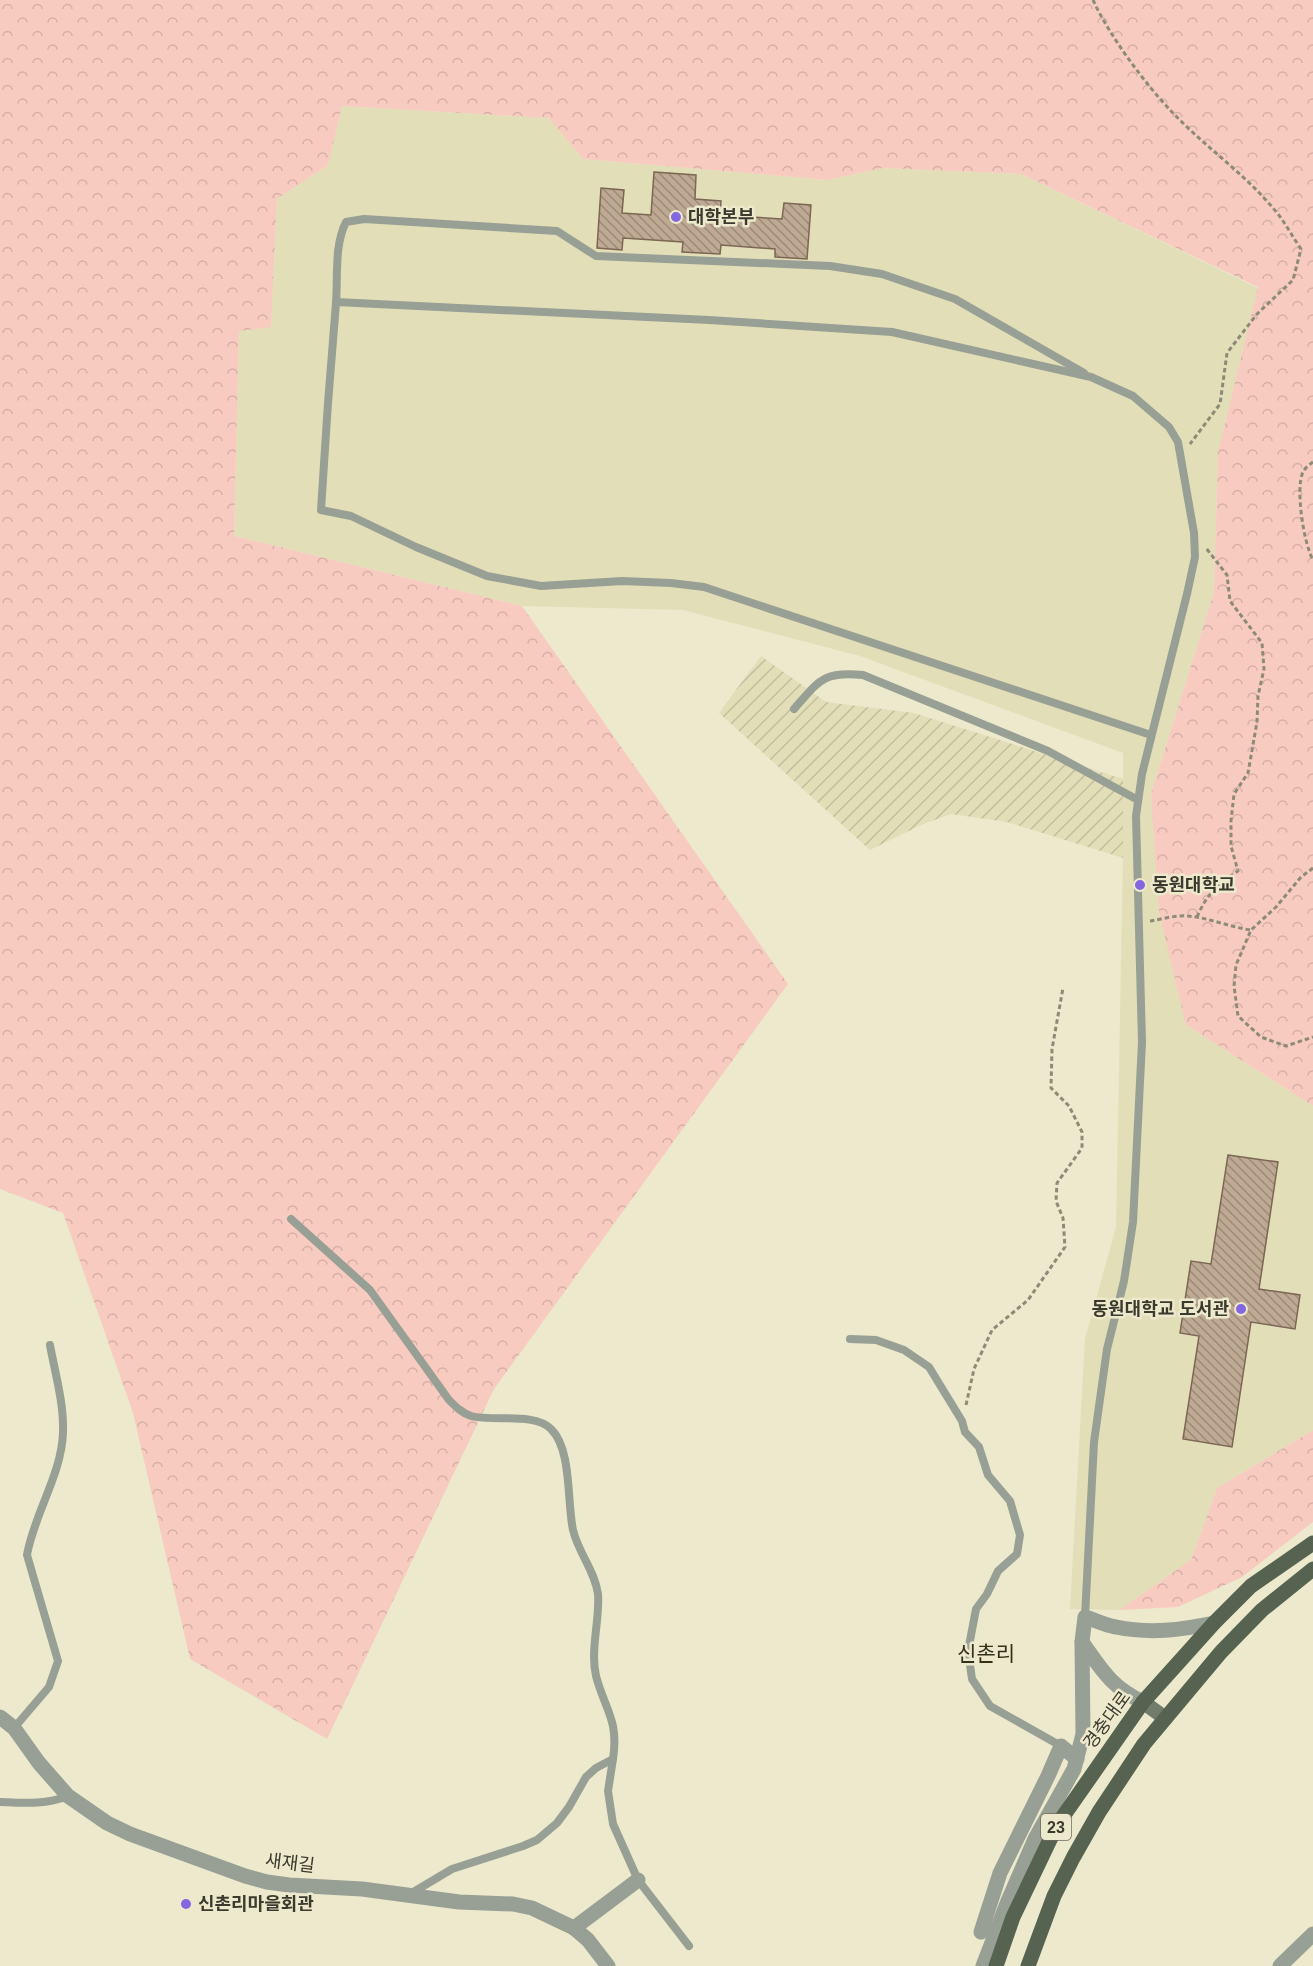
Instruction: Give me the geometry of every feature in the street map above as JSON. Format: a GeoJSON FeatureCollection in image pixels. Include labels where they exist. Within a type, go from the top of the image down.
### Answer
{"type":"FeatureCollection","features":[{"type":"Feature","properties":{"kind":"main road","name":"경충대로"},"geometry":{"type":"LineString","coordinates":[[996,1966],[1013,1917],[1057,1825],[1143,1702],[1214,1623],[1251,1586],[1313,1543]]}},
{"type":"Feature","properties":{"kind":"main road"},"geometry":{"type":"LineString","coordinates":[[1143,1702],[1165,1718],[1221,1652],[1262,1610],[1313,1569]]}},
{"type":"Feature","properties":{"kind":"main road","name":"23"},"geometry":{"type":"LineString","coordinates":[[1028,1966],[1054,1896],[1073,1858],[1125,1771],[1165,1718]]}},
{"type":"Feature","properties":{"kind":"street"},"geometry":{"type":"LineString","coordinates":[[983,1966],[1035,1839],[1074,1769],[1077,1759],[1083,1734],[1082,1642],[1085,1617],[1115,1627],[1151,1631],[1179,1630],[1214,1623]]}},
{"type":"Feature","properties":{"kind":"street"},"geometry":{"type":"LineString","coordinates":[[1082,1642],[1111,1682],[1126,1694],[1143,1702]]}},
{"type":"Feature","properties":{"kind":"street","name":"새재길"},"geometry":{"type":"LineString","coordinates":[[0,1717],[14,1728],[39,1763],[68,1796],[107,1823],[130,1834],[245,1876],[289,1885],[362,1889],[459,1902],[513,1904],[532,1908],[574,1928],[588,1940],[608,1966]]}},
{"type":"Feature","properties":{"kind":"street"},"geometry":{"type":"LineString","coordinates":[[981,1932],[1000,1873],[1061,1746],[1077,1759]]}},
{"type":"Feature","properties":{"kind":"street"},"geometry":{"type":"LineString","coordinates":[[574,1928],[638,1880]]}},
{"type":"Feature","properties":{"kind":"street"},"geometry":{"type":"LineString","coordinates":[[1281,1966],[1313,1934]]}},
{"type":"Feature","properties":{"kind":"lane"},"geometry":{"type":"LineString","coordinates":[[1085,1617],[1094,1442],[1107,1349],[1124,1281],[1133,1222],[1142,1042],[1136,816],[1142,774],[1195,557],[1194,533],[1182,454],[1178,442],[1169,427],[1133,396],[1091,377],[955,299],[882,274],[830,266],[596,256],[557,231],[364,219],[346,222],[340,234],[321,510],[351,516],[416,548],[487,576],[541,586],[622,581],[704,587],[1151,735]]}},
{"type":"Feature","properties":{"kind":"lane"},"geometry":{"type":"LineString","coordinates":[[336,302],[892,332],[1091,377]]}},
{"type":"Feature","properties":{"kind":"lane"},"geometry":{"type":"LineString","coordinates":[[794,709],[821,679],[842,673],[863,675],[1048,751],[1138,800]]}},
{"type":"Feature","properties":{"kind":"lane"},"geometry":{"type":"LineString","coordinates":[[291,1219],[370,1290],[450,1400],[461,1411],[472,1416],[538,1422],[550,1428],[558,1438],[564,1455],[574,1532],[588,1563],[598,1594],[596,1674],[614,1724],[615,1742],[608,1791],[613,1824],[638,1880],[689,1946]]}},
{"type":"Feature","properties":{"kind":"lane"},"geometry":{"type":"LineString","coordinates":[[850,1339],[876,1340],[904,1350],[929,1367],[962,1421],[965,1432],[979,1447],[988,1475],[1010,1501],[1020,1535],[1017,1554],[998,1571],[987,1594],[976,1609],[968,1651],[972,1680],[990,1706],[1061,1746]]}},
{"type":"Feature","properties":{"kind":"lane"},"geometry":{"type":"LineString","coordinates":[[14,1728],[49,1687],[58,1661],[27,1555],[30,1537],[53,1477],[63,1433],[62,1409],[50,1345]]}},
{"type":"Feature","properties":{"kind":"lane"},"geometry":{"type":"LineString","coordinates":[[409,1895],[452,1869],[537,1840],[557,1823],[586,1777],[596,1768],[613,1759]]}},
{"type":"Feature","properties":{"kind":"lane"},"geometry":{"type":"LineString","coordinates":[[0,1802],[39,1804],[54,1802],[68,1796]]}},
{"type":"Feature","properties":{"kind":"path"},"geometry":{"type":"LineString","coordinates":[[1093,0],[1131,61],[1171,111],[1249,183],[1281,218],[1301,249],[1293,280],[1257,314],[1227,353],[1220,404],[1182,454]]}},
{"type":"Feature","properties":{"kind":"path"},"geometry":{"type":"LineString","coordinates":[[1313,462],[1303,472],[1301,489],[1304,536],[1313,560]]}},
{"type":"Feature","properties":{"kind":"path"},"geometry":{"type":"LineString","coordinates":[[1194,533],[1227,575],[1230,601],[1262,643],[1264,669],[1258,696],[1257,722],[1248,773],[1234,794],[1231,821],[1232,846],[1238,871],[1216,886],[1204,901],[1197,917]]}},
{"type":"Feature","properties":{"kind":"path"},"geometry":{"type":"LineString","coordinates":[[1313,868],[1301,877],[1276,907],[1251,930],[1236,965],[1234,986],[1238,1016],[1261,1037],[1286,1046],[1313,1037]]}},
{"type":"Feature","properties":{"kind":"path"},"geometry":{"type":"LineString","coordinates":[[1140,923],[1186,915],[1251,930]]}},
{"type":"Feature","properties":{"kind":"path"},"geometry":{"type":"LineString","coordinates":[[962,1421],[974,1369],[992,1330],[1029,1300],[1065,1246],[1064,1218],[1056,1202],[1058,1183],[1082,1148],[1082,1132],[1068,1106],[1051,1088],[1052,1048],[1057,1031],[1063,988]]}},
{"type":"Feature","properties":{"kind":"shaded area","name":"동원대학교"},"geometry":{"type":"Polygon","coordinates":[[[342,106],[549,118],[583,159],[828,180],[883,168],[1021,174],[1258,288],[1218,452],[1214,592],[1151,794],[1186,1025],[1313,1106],[1313,1430],[1217,1488],[1191,1560],[1119,1610],[1070,1609],[1085,1339],[1116,1227],[1123,753],[860,656],[683,610],[522,606],[234,536],[239,331],[271,326],[277,199],[328,165],[342,106]]]}},
{"type":"Feature","properties":{"kind":"shaded area"},"geometry":{"type":"Polygon","coordinates":[[[761,656],[826,702],[914,713],[1123,779],[1123,858],[1007,822],[951,814],[921,825],[870,850],[719,713],[761,656]]]}},
{"type":"Feature","properties":{"kind":"green space"},"geometry":{"type":"Polygon","coordinates":[[[0,0],[1313,0],[1313,1106],[1186,1025],[1159,912],[1151,794],[1214,592],[1218,452],[1258,287],[1021,174],[883,168],[828,180],[583,159],[549,118],[342,106],[328,165],[277,199],[271,327],[239,331],[234,536],[522,606],[788,984],[494,1389],[327,1739],[190,1659],[133,1413],[63,1213],[0,1189],[0,0]]]}},
{"type":"Feature","properties":{"kind":"green space"},"geometry":{"type":"Polygon","coordinates":[[[1313,1430],[1313,1522],[1242,1577],[1178,1607],[1119,1610],[1191,1560],[1217,1488],[1313,1430]]]}},
{"type":"Feature","properties":{"kind":"building","name":"대학본부"},"geometry":{"type":"Polygon","coordinates":[[[654,172],[696,175],[695,199],[721,201],[720,215],[782,219],[784,203],[811,205],[807,259],[775,257],[775,249],[721,245],[720,254],[682,252],[683,242],[623,238],[622,250],[597,248],[601,188],[624,190],[622,213],[651,215],[654,172]]]}},
{"type":"Feature","properties":{"kind":"building","name":"동원대학교 도서관"},"geometry":{"type":"Polygon","coordinates":[[[1228,1155],[1278,1162],[1259,1289],[1300,1295],[1295,1329],[1251,1322],[1232,1447],[1183,1439],[1199,1336],[1180,1333],[1191,1261],[1211,1264],[1228,1155]]]}},
{"type":"Feature","properties":{"kind":"place","name":"대학본부"},"geometry":{"type":"Point","coordinates":[676,217]}},
{"type":"Feature","properties":{"kind":"place","name":"동원대학교"},"geometry":{"type":"Point","coordinates":[1140,885]}},
{"type":"Feature","properties":{"kind":"place","name":"동원대학교 도서관"},"geometry":{"type":"Point","coordinates":[1241,1309]}},
{"type":"Feature","properties":{"kind":"place","name":"신촌리마을회관"},"geometry":{"type":"Point","coordinates":[186,1904]}},
{"type":"Feature","properties":{"kind":"district","name":"신촌리"},"geometry":{"type":"Point","coordinates":[986,1653]}}]}
